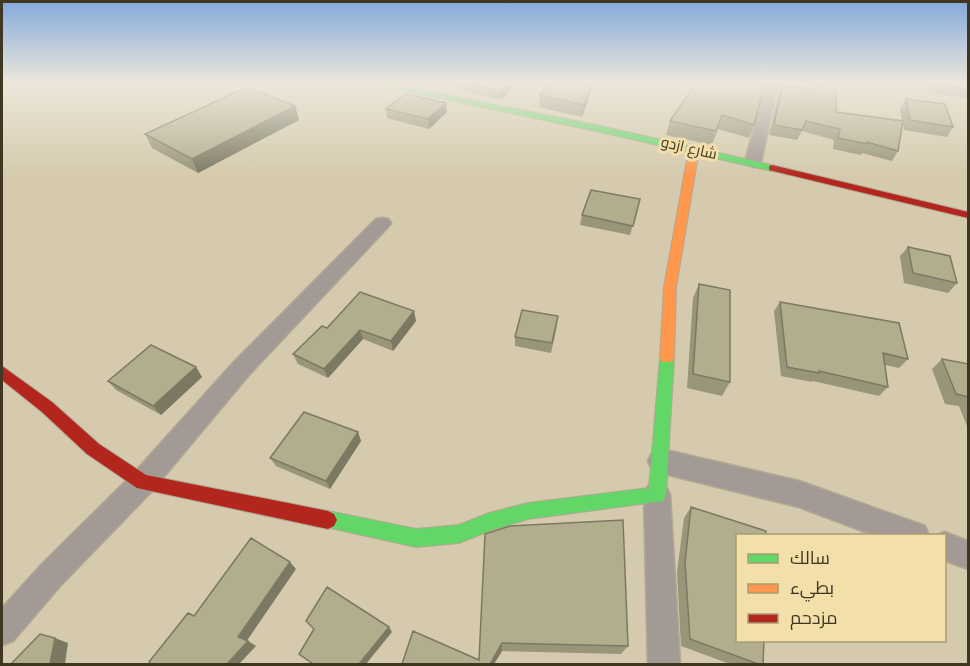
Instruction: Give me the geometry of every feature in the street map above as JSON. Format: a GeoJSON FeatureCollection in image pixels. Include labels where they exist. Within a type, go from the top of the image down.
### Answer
{"type":"FeatureCollection","features":[{"type":"Feature","properties":{"kind":"street","name":"شارع ازدو"},"geometry":{"type":"LineString","coordinates":[[536,114],[753,162],[969,215]]}},
{"type":"Feature","properties":{"kind":"street"},"geometry":{"type":"LineString","coordinates":[[753,162],[765,114]]}},
{"type":"Feature","properties":{"kind":"street"},"geometry":{"type":"LineString","coordinates":[[664,664],[657,495],[670,287],[694,149]]}},
{"type":"Feature","properties":{"kind":"street"},"geometry":{"type":"LineString","coordinates":[[2,630],[51,575],[143,482],[240,370],[382,223]]}},
{"type":"Feature","properties":{"kind":"street"},"geometry":{"type":"LineString","coordinates":[[2,372],[47,407],[93,449],[143,482],[416,538],[459,534],[489,522],[528,511],[657,495]]}},
{"type":"Feature","properties":{"kind":"street"},"geometry":{"type":"LineString","coordinates":[[660,461],[799,494],[909,534]]}},
{"type":"Feature","properties":{"kind":"street"},"geometry":{"type":"LineString","coordinates":[[946,546],[969,555]]}},
{"type":"Feature","properties":{"kind":"building"},"geometry":{"type":"Polygon","coordinates":[[[188,114],[279,114],[192,159],[145,134],[188,114]]]}},
{"type":"Feature","properties":{"kind":"building"},"geometry":{"type":"Polygon","coordinates":[[[407,114],[434,114],[428,119],[407,114]]]}},
{"type":"Feature","properties":{"kind":"building"},"geometry":{"type":"Polygon","coordinates":[[[675,114],[757,114],[754,125],[722,115],[716,131],[670,121],[675,114]]]}},
{"type":"Feature","properties":{"kind":"building"},"geometry":{"type":"Polygon","coordinates":[[[776,114],[851,114],[903,121],[898,151],[867,142],[867,144],[838,138],[840,129],[806,121],[802,130],[774,125],[776,114]]]}},
{"type":"Feature","properties":{"kind":"building"},"geometry":{"type":"Polygon","coordinates":[[[909,114],[949,114],[953,127],[910,120],[909,114]]]}},
{"type":"Feature","properties":{"kind":"building"},"geometry":{"type":"Polygon","coordinates":[[[591,190],[640,199],[633,226],[582,215],[591,190]]]}},
{"type":"Feature","properties":{"kind":"building"},"geometry":{"type":"Polygon","coordinates":[[[908,247],[950,256],[957,283],[913,273],[908,247]]]}},
{"type":"Feature","properties":{"kind":"building"},"geometry":{"type":"Polygon","coordinates":[[[699,284],[730,290],[730,382],[693,374],[699,284]]]}},
{"type":"Feature","properties":{"kind":"building"},"geometry":{"type":"Polygon","coordinates":[[[360,292],[414,311],[391,341],[360,330],[324,369],[293,354],[322,326],[327,328],[360,292]]]}},
{"type":"Feature","properties":{"kind":"building"},"geometry":{"type":"Polygon","coordinates":[[[780,302],[899,323],[908,359],[883,353],[888,387],[819,371],[819,373],[787,367],[780,302]]]}},
{"type":"Feature","properties":{"kind":"building"},"geometry":{"type":"Polygon","coordinates":[[[522,310],[558,316],[552,343],[515,337],[522,310]]]}},
{"type":"Feature","properties":{"kind":"building"},"geometry":{"type":"Polygon","coordinates":[[[151,345],[196,367],[153,406],[108,381],[151,345]]]}},
{"type":"Feature","properties":{"kind":"building"},"geometry":{"type":"Polygon","coordinates":[[[942,359],[969,364],[969,397],[956,394],[942,359]]]}},
{"type":"Feature","properties":{"kind":"building"},"geometry":{"type":"Polygon","coordinates":[[[304,412],[358,432],[326,481],[270,458],[304,412]]]}},
{"type":"Feature","properties":{"kind":"building"},"geometry":{"type":"Polygon","coordinates":[[[691,507],[766,531],[766,534],[736,534],[736,642],[764,642],[763,664],[690,639],[685,562],[691,507]]]}},
{"type":"Feature","properties":{"kind":"building"},"geometry":{"type":"Polygon","coordinates":[[[623,520],[628,646],[502,643],[490,664],[402,664],[413,631],[479,660],[485,534],[510,526],[623,520]]]}},
{"type":"Feature","properties":{"kind":"building"},"geometry":{"type":"Polygon","coordinates":[[[251,538],[290,562],[238,637],[248,641],[227,664],[151,664],[149,662],[188,613],[194,616],[251,538]]]}},
{"type":"Feature","properties":{"kind":"building"},"geometry":{"type":"Polygon","coordinates":[[[327,587],[389,627],[359,664],[313,664],[299,654],[314,629],[306,621],[327,587]]]}},
{"type":"Feature","properties":{"kind":"building"},"geometry":{"type":"Polygon","coordinates":[[[40,634],[55,638],[50,664],[11,664],[40,634]]]}},
{"type":"Feature","properties":{"kind":"traffic: fast"},"geometry":{"type":"LineString","coordinates":[[526,114],[772,168]]}},
{"type":"Feature","properties":{"kind":"traffic: fast"},"geometry":{"type":"LineString","coordinates":[[328,520],[416,538],[459,534],[489,522],[528,511],[657,495],[667,358]]}},
{"type":"Feature","properties":{"kind":"traffic: slow"},"geometry":{"type":"LineString","coordinates":[[667,358],[670,287],[694,149]]}},
{"type":"Feature","properties":{"kind":"traffic: jam"},"geometry":{"type":"LineString","coordinates":[[772,168],[968,215]]}},
{"type":"Feature","properties":{"kind":"traffic: jam"},"geometry":{"type":"LineString","coordinates":[[2,372],[47,407],[93,449],[143,482],[328,520]]}}]}
